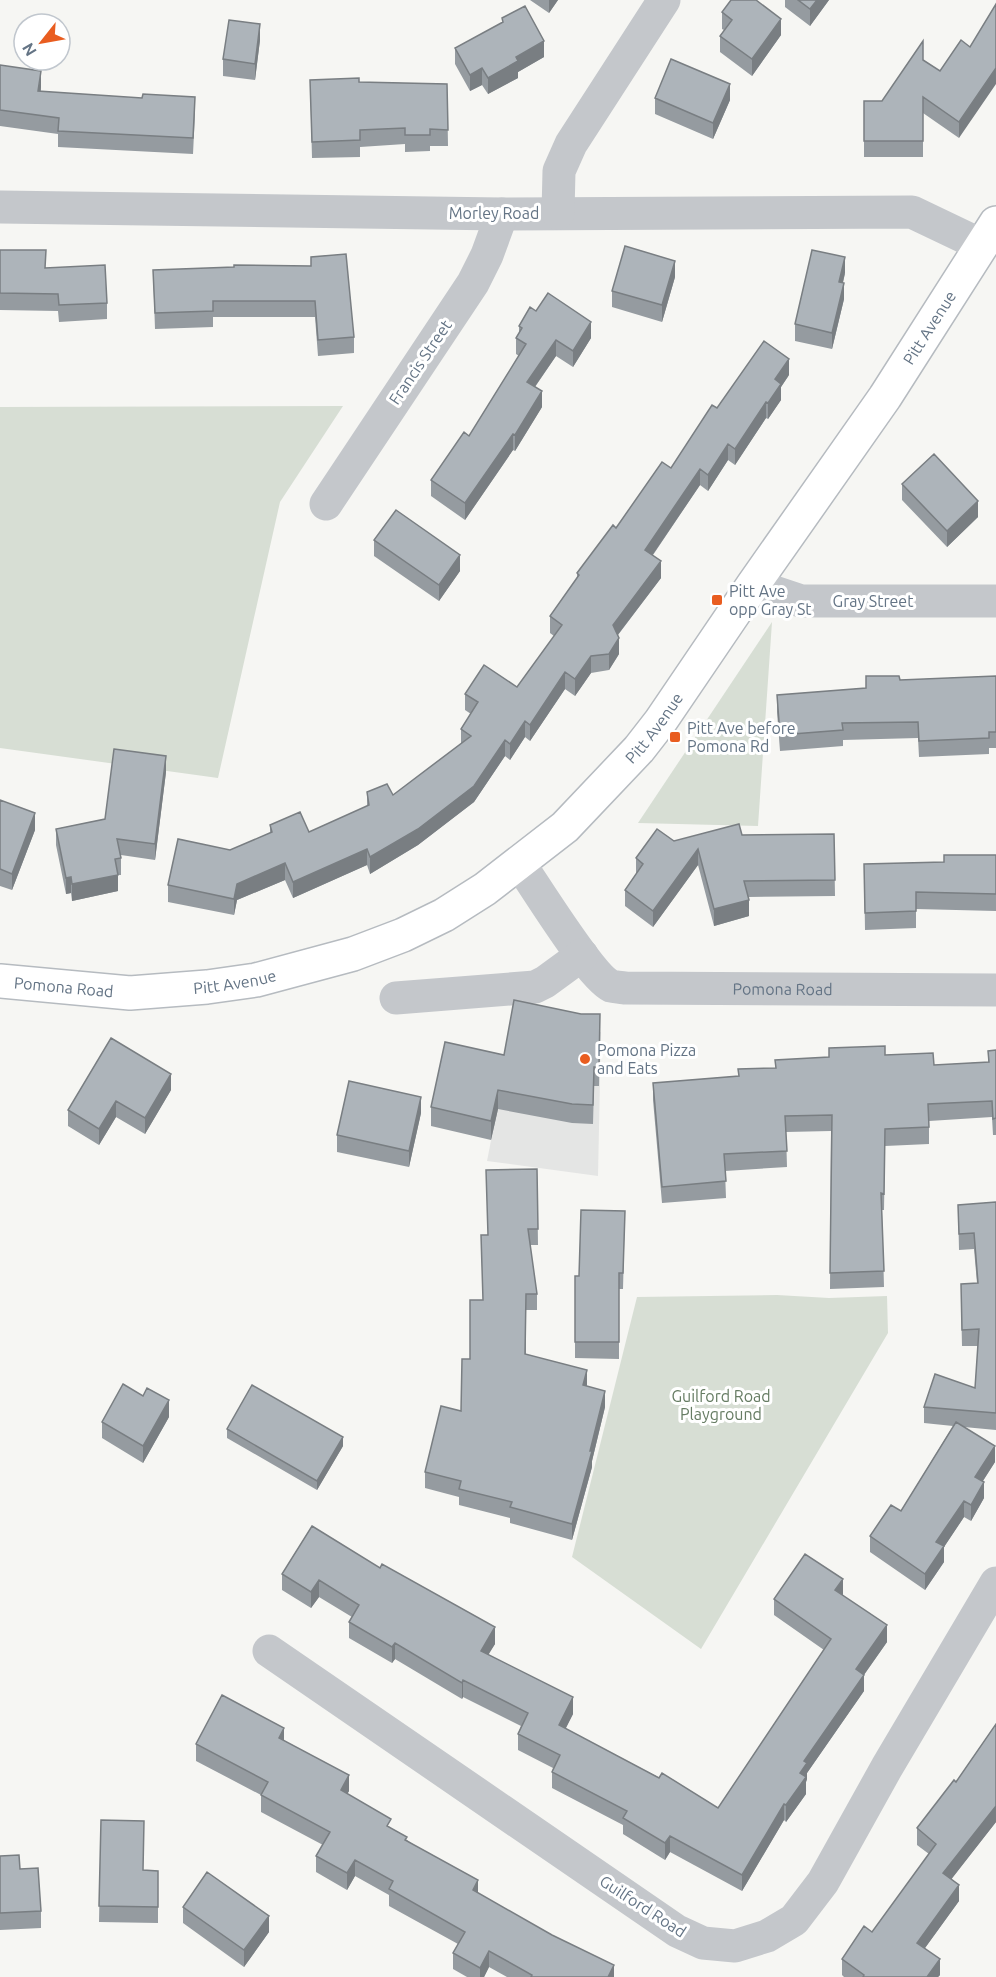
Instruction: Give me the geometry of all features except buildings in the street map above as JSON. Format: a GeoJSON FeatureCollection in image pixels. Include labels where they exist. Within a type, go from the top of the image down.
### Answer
{"type":"FeatureCollection","features":[{"type":"Feature","properties":{"kind":"street"},"geometry":{"type":"LineString","coordinates":[[558,213],[559,171],[571,144],[664,0]]}},
{"type":"Feature","properties":{"kind":"street","name":"Morley Road"},"geometry":{"type":"LineString","coordinates":[[0,207],[502,214],[912,212],[989,234]]}},
{"type":"Feature","properties":{"kind":"street","name":"Francis Street"},"geometry":{"type":"LineString","coordinates":[[326,504],[473,283],[487,255],[502,214]]}},
{"type":"Feature","properties":{"kind":"street","name":"Pitt Avenue"},"geometry":{"type":"LineString","coordinates":[[130,993],[207,987],[256,980],[353,954],[403,935],[444,915],[485,890],[565,827],[639,749],[660,722],[885,397],[989,234]]}},
{"type":"Feature","properties":{"kind":"street","name":"Gray Street"},"geometry":{"type":"LineString","coordinates":[[753,585],[801,601],[996,601]]}},
{"type":"Feature","properties":{"kind":"street","name":"Pomona Road"},"geometry":{"type":"LineString","coordinates":[[519,863],[582,955],[598,975],[611,986],[625,988],[996,990]]}},
{"type":"Feature","properties":{"kind":"street"},"geometry":{"type":"LineString","coordinates":[[396,998],[535,987],[582,955]]}},
{"type":"Feature","properties":{"kind":"street","name":"Pomona Road"},"geometry":{"type":"LineString","coordinates":[[0,981],[130,993]]}},
{"type":"Feature","properties":{"kind":"street","name":"Guilford Road"},"geometry":{"type":"LineString","coordinates":[[269,1650],[677,1931],[704,1942],[735,1946],[767,1935],[794,1920],[823,1882],[887,1767],[996,1583]]}},
{"type":"Feature","properties":{"kind":"shaded area"},"geometry":{"type":"Polygon","coordinates":[[[514,1023],[601,1032],[598,1176],[487,1161],[514,1023]]]}},
{"type":"Feature","properties":{"kind":"green space"},"geometry":{"type":"Polygon","coordinates":[[[343,406],[280,502],[218,778],[0,748],[0,407],[343,406]]]}},
{"type":"Feature","properties":{"kind":"green space"},"geometry":{"type":"Polygon","coordinates":[[[772,622],[758,826],[638,823],[772,622]]]}},
{"type":"Feature","properties":{"kind":"green space","name":"Guilford Road Playground"},"geometry":{"type":"Polygon","coordinates":[[[777,1295],[829,1298],[887,1296],[888,1333],[701,1649],[572,1557],[637,1297],[777,1295]]]}},
{"type":"Feature","properties":{"kind":"place","name":"Pitt Ave opp Gray St"},"geometry":{"type":"Point","coordinates":[717,600]}},
{"type":"Feature","properties":{"kind":"place","name":"Pitt Ave before Pomona Rd"},"geometry":{"type":"Point","coordinates":[675,737]}},
{"type":"Feature","properties":{"kind":"place","name":"Pomona Pizza and Eats"},"geometry":{"type":"Point","coordinates":[585,1059]}}]}
